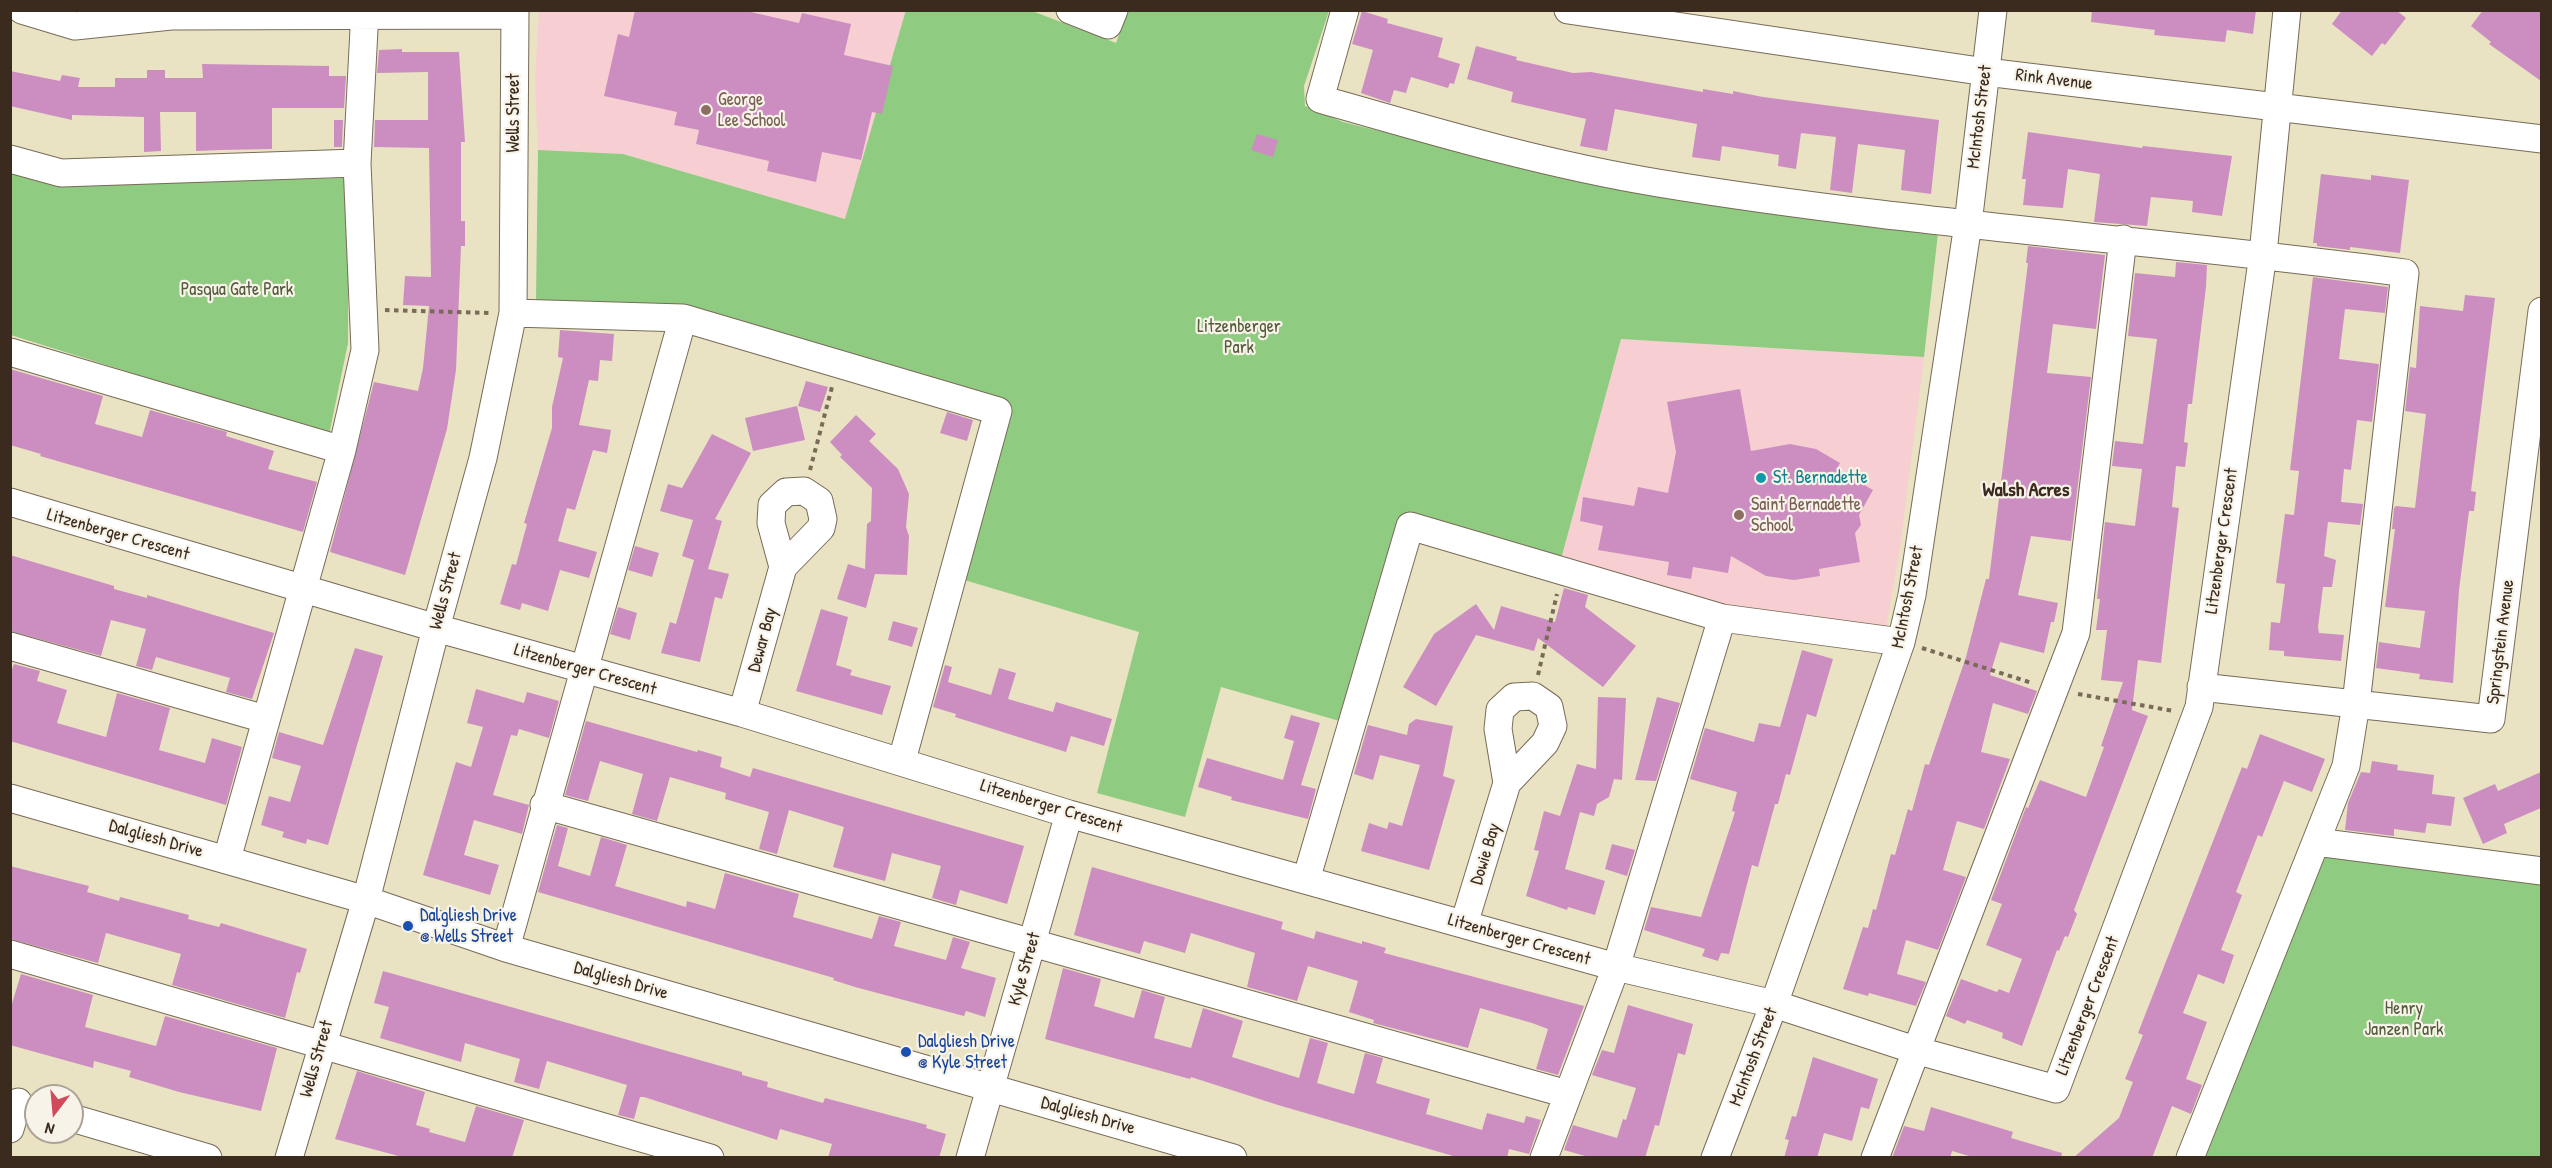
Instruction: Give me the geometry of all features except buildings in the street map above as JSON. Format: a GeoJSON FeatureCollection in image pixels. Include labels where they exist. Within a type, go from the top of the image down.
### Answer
{"type":"FeatureCollection","features":[{"type":"Feature","properties":{"kind":"street"},"geometry":{"type":"LineString","coordinates":[[22,10],[75,26],[172,13],[515,13]]}},
{"type":"Feature","properties":{"kind":"street"},"geometry":{"type":"LineString","coordinates":[[1070,10],[1108,25],[1114,10]]}},
{"type":"Feature","properties":{"kind":"street"},"geometry":{"type":"LineString","coordinates":[[1345,10],[1320,99],[1500,151],[1657,183],[1968,224],[2263,254],[2405,273],[2356,704],[2346,766],[2190,1158]]}},
{"type":"Feature","properties":{"kind":"street","name":"Rink Avenue"},"geometry":{"type":"LineString","coordinates":[[1568,10],[1986,72],[2541,139]]}},
{"type":"Feature","properties":{"kind":"street","name":"McIntosh Street"},"geometry":{"type":"LineString","coordinates":[[1715,1158],[1774,1004],[1901,642],[1912,595],[1968,224],[1993,10]]}},
{"type":"Feature","properties":{"kind":"street","name":"Litzenberger Crescent"},"geometry":{"type":"LineString","coordinates":[[10,502],[436,628],[902,760],[1070,814],[1616,967],[1774,1004],[1915,1050],[2056,1089],[2197,715],[2263,254],[2287,10]]}},
{"type":"Feature","properties":{"kind":"street"},"geometry":{"type":"LineString","coordinates":[[227,859],[342,450],[365,350],[357,163],[364,13]]}},
{"type":"Feature","properties":{"kind":"street","name":"Wells Street"},"geometry":{"type":"LineString","coordinates":[[289,1158],[366,900],[436,628],[483,458],[513,313],[515,13]]}},
{"type":"Feature","properties":{"kind":"street"},"geometry":{"type":"LineString","coordinates":[[10,159],[61,173],[357,163]]}},
{"type":"Feature","properties":{"kind":"street"},"geometry":{"type":"LineString","coordinates":[[1875,1158],[2076,633],[2123,239]]}},
{"type":"Feature","properties":{"kind":"street","name":"Springstein Avenue"},"geometry":{"type":"LineString","coordinates":[[2201,687],[2491,719],[2541,310]]}},
{"type":"Feature","properties":{"kind":"street"},"geometry":{"type":"LineString","coordinates":[[513,313],[683,318],[998,411],[902,760]]}},
{"type":"Feature","properties":{"kind":"street"},"geometry":{"type":"LineString","coordinates":[[506,948],[544,805],[683,318]]}},
{"type":"Feature","properties":{"kind":"street"},"geometry":{"type":"LineString","coordinates":[[10,352],[342,450]]}},
{"type":"Feature","properties":{"kind":"street"},"geometry":{"type":"LineString","coordinates":[[804,491],[819,501],[823,519],[815,536],[783,567],[771,523],[772,505],[786,492],[804,491]]}},
{"type":"Feature","properties":{"kind":"street"},"geometry":{"type":"LineString","coordinates":[[1306,880],[1410,526],[1722,618],[1901,642]]}},
{"type":"Feature","properties":{"kind":"street","name":"Dewar Bay"},"geometry":{"type":"LineString","coordinates":[[742,713],[783,567]]}},
{"type":"Feature","properties":{"kind":"street"},"geometry":{"type":"LineString","coordinates":[[1544,1158],[1616,967],[1722,618]]}},
{"type":"Feature","properties":{"kind":"street"},"geometry":{"type":"LineString","coordinates":[[10,646],[265,719]]}},
{"type":"Feature","properties":{"kind":"street","name":"Dowie Bay"},"geometry":{"type":"LineString","coordinates":[[1464,924],[1507,783],[1550,735],[1553,726],[1549,707],[1533,696],[1514,697],[1500,710],[1498,729],[1507,783]]}},
{"type":"Feature","properties":{"kind":"street","name":"Dalgliesh Drive"},"geometry":{"type":"LineString","coordinates":[[10,798],[366,900],[506,948],[1233,1158]]}},
{"type":"Feature","properties":{"kind":"street"},"geometry":{"type":"LineString","coordinates":[[544,805],[1567,1094]]}},
{"type":"Feature","properties":{"kind":"street","name":"Kyle Street"},"geometry":{"type":"LineString","coordinates":[[969,1158],[1070,814]]}},
{"type":"Feature","properties":{"kind":"street"},"geometry":{"type":"LineString","coordinates":[[2316,842],[2541,871]]}},
{"type":"Feature","properties":{"kind":"street"},"geometry":{"type":"LineString","coordinates":[[10,954],[710,1158]]}},
{"type":"Feature","properties":{"kind":"street"},"geometry":{"type":"LineString","coordinates":[[10,1129],[21,1103]]}},
{"type":"Feature","properties":{"kind":"street"},"geometry":{"type":"LineString","coordinates":[[84,1122],[208,1158]]}},
{"type":"Feature","properties":{"kind":"path"},"geometry":{"type":"LineString","coordinates":[[363,309],[513,313]]}},
{"type":"Feature","properties":{"kind":"path"},"geometry":{"type":"LineString","coordinates":[[804,491],[838,364]]}},
{"type":"Feature","properties":{"kind":"path"},"geometry":{"type":"LineString","coordinates":[[1533,696],[1563,572]]}},
{"type":"Feature","properties":{"kind":"shaded area","name":"George Lee School"},"geometry":{"type":"Polygon","coordinates":[[[539,10],[906,11],[845,219],[623,154],[538,150],[535,81],[539,10]]]}},
{"type":"Feature","properties":{"kind":"shaded area","name":"Saint Bernadette School"},"geometry":{"type":"Polygon","coordinates":[[[1621,339],[1924,357],[1900,548],[1882,651],[1561,559],[1621,339]]]}},
{"type":"Feature","properties":{"kind":"green space","name":"Litzenberger Park"},"geometry":{"type":"Polygon","coordinates":[[[906,10],[1032,11],[1116,43],[1128,11],[1329,11],[1304,86],[1305,106],[1343,122],[1488,158],[1938,233],[1924,357],[1621,339],[1561,559],[1404,513],[1379,590],[1343,722],[1221,687],[1185,817],[1097,793],[1139,632],[961,579],[1009,402],[688,311],[536,301],[538,150],[623,154],[845,219],[906,10]]]}},
{"type":"Feature","properties":{"kind":"green space","name":"Pasqua Gate Park"},"geometry":{"type":"Polygon","coordinates":[[[10,173],[45,183],[348,178],[348,343],[329,435],[11,335],[10,173]]]}},
{"type":"Feature","properties":{"kind":"green space","name":"Henry Janzen Park"},"geometry":{"type":"Polygon","coordinates":[[[2323,853],[2541,879],[2541,1157],[2203,1158],[2323,853]]]}},
{"type":"Feature","properties":{"kind":"place","name":"George Lee School"},"geometry":{"type":"Point","coordinates":[706,110]}},
{"type":"Feature","properties":{"kind":"place","name":"St. Bernadette"},"geometry":{"type":"Point","coordinates":[1761,478]}},
{"type":"Feature","properties":{"kind":"place","name":"Saint Bernadette School"},"geometry":{"type":"Point","coordinates":[1739,515]}},
{"type":"Feature","properties":{"kind":"place","name":"Dalgliesh Drive @ Wells Street"},"geometry":{"type":"Point","coordinates":[408,926]}},
{"type":"Feature","properties":{"kind":"place","name":"Dalgliesh Drive @ Kyle Street"},"geometry":{"type":"Point","coordinates":[906,1052]}},
{"type":"Feature","properties":{"kind":"district","name":"Walsh Acres"},"geometry":{"type":"Point","coordinates":[2026,491]}}]}
